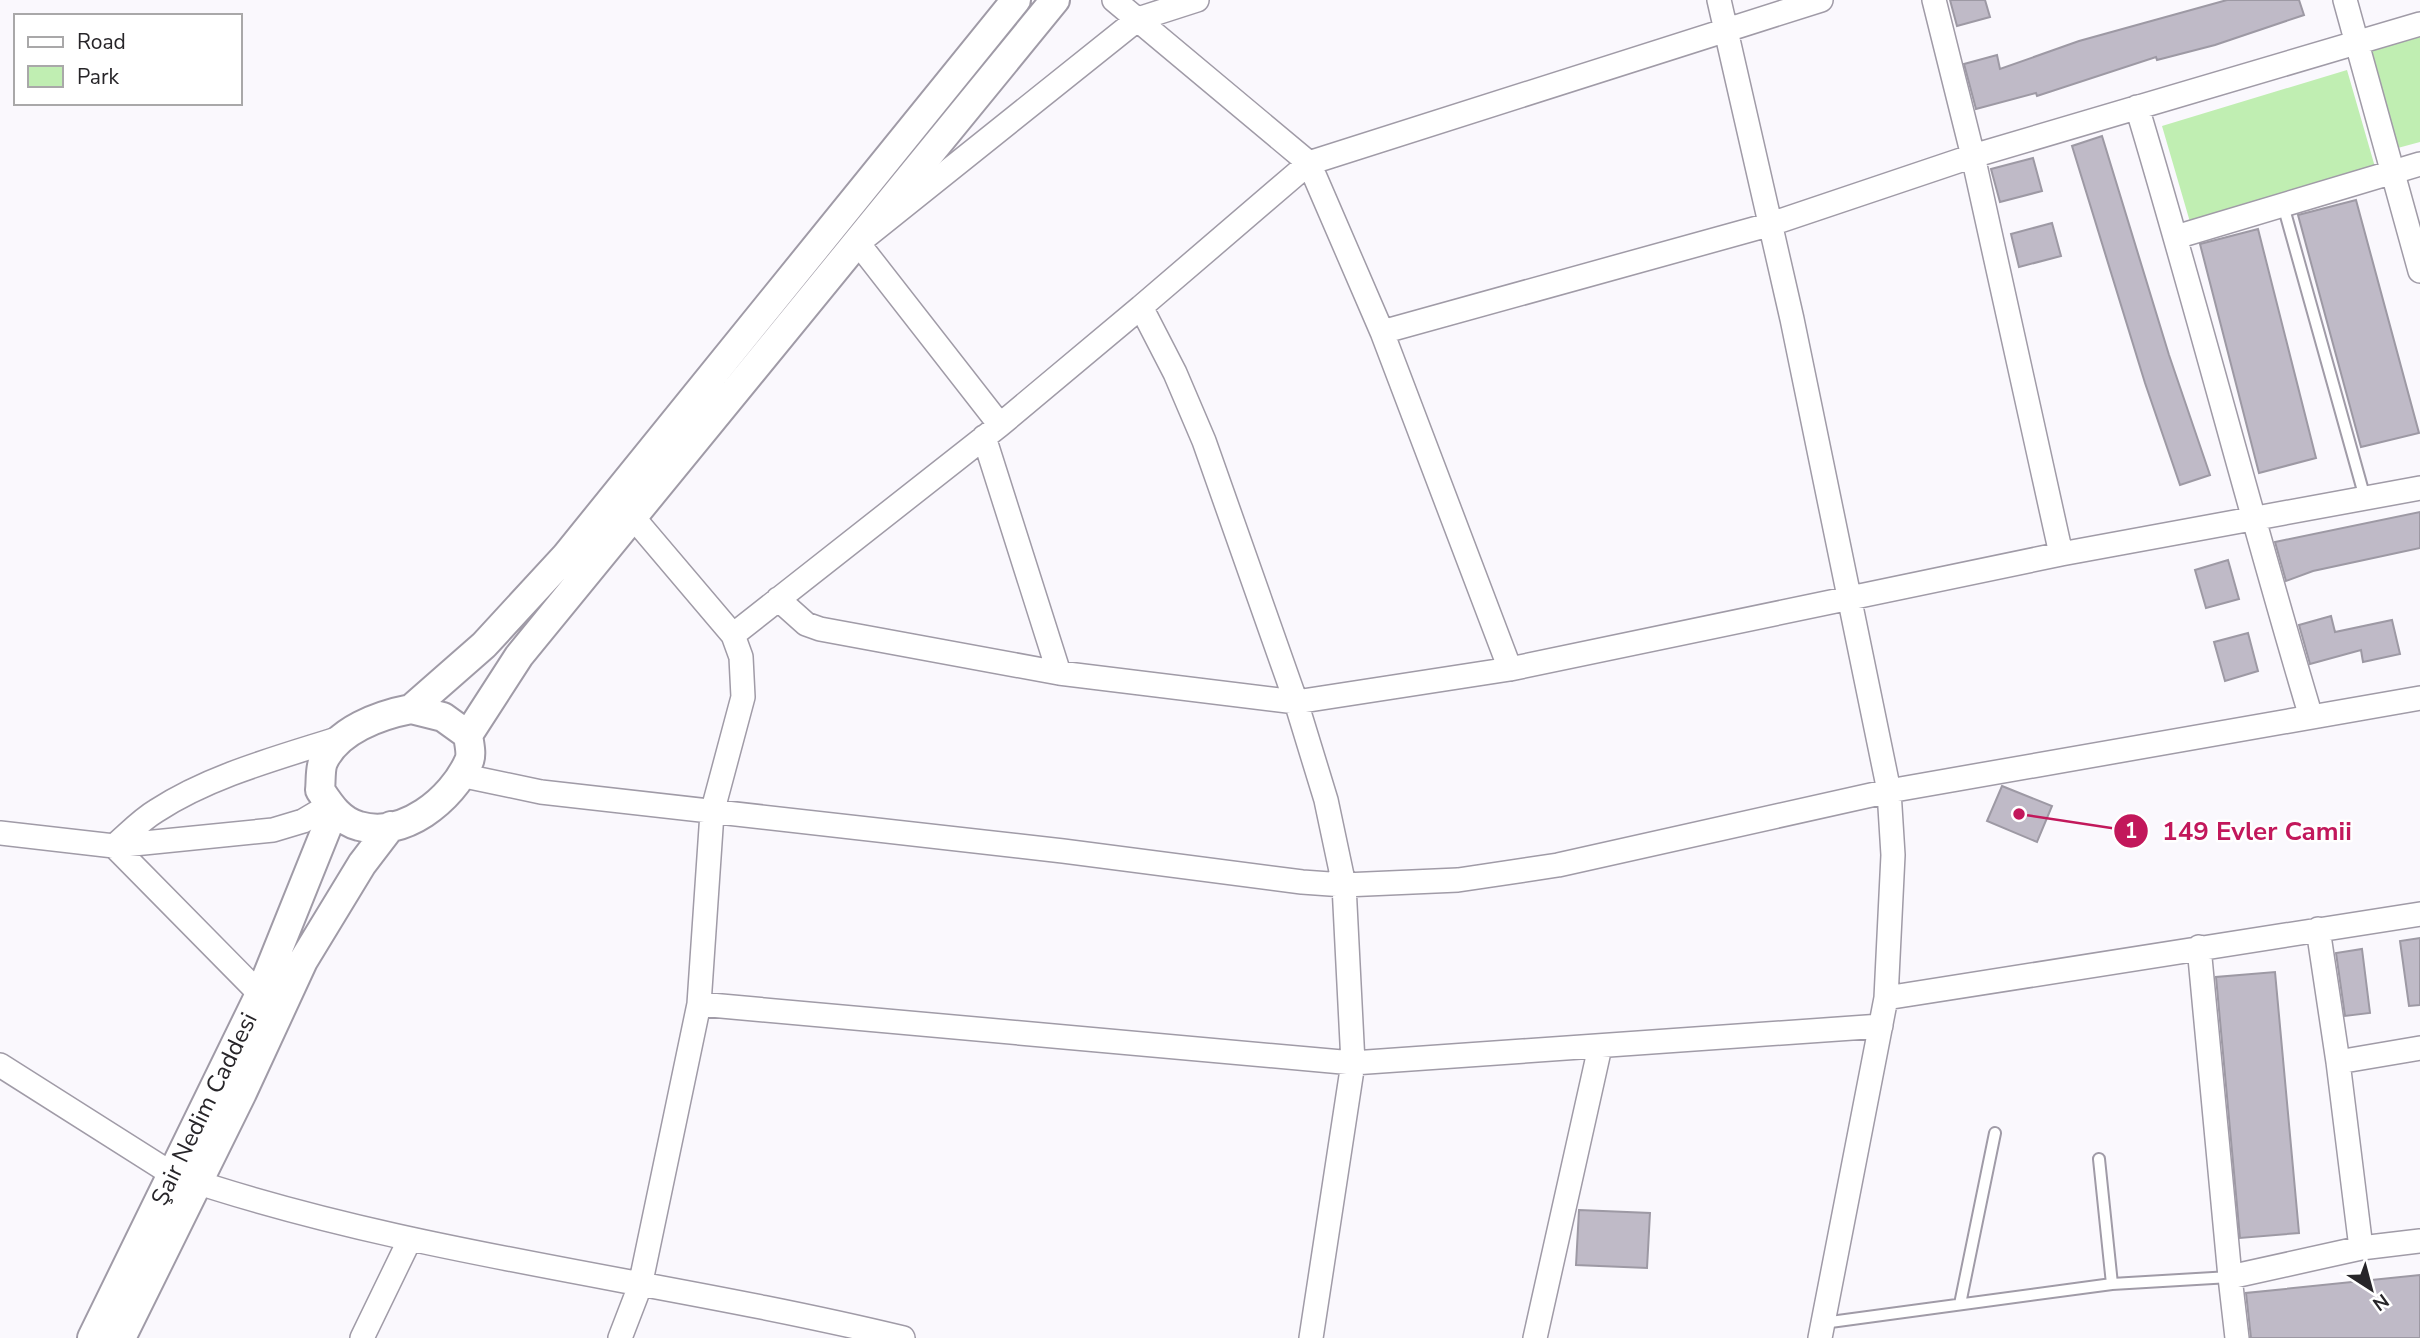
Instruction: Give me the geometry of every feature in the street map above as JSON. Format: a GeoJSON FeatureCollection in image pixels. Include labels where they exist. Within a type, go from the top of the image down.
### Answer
{"type":"FeatureCollection","features":[{"type":"Feature","properties":{"kind":"street"},"geometry":{"type":"LineString","coordinates":[[411,709],[484,645],[566,556],[1016,0]]}},
{"type":"Feature","properties":{"kind":"street"},"geometry":{"type":"LineString","coordinates":[[343,737],[323,763],[320,790],[332,808],[360,827],[391,827],[426,813],[449,792],[470,759],[468,735],[519,656],[1055,0]]}},
{"type":"Feature","properties":{"kind":"street"},"geometry":{"type":"LineString","coordinates":[[1114,0],[1309,163],[1382,332],[1510,669]]}},
{"type":"Feature","properties":{"kind":"street"},"geometry":{"type":"LineString","coordinates":[[858,243],[1138,19],[1197,0]]}},
{"type":"Feature","properties":{"kind":"street"},"geometry":{"type":"LineString","coordinates":[[1719,0],[1768,225],[1792,319],[1889,791],[1893,855],[1886,998],[1821,1331]]}},
{"type":"Feature","properties":{"kind":"street"},"geometry":{"type":"LineString","coordinates":[[733,635],[992,431],[1309,163],[1821,0]]}},
{"type":"Feature","properties":{"kind":"street"},"geometry":{"type":"LineString","coordinates":[[1934,0],[1973,156],[2061,554]]}},
{"type":"Feature","properties":{"kind":"street"},"geometry":{"type":"LineString","coordinates":[[2344,0],[2420,271]]}},
{"type":"Feature","properties":{"kind":"street"},"geometry":{"type":"LineString","coordinates":[[1382,332],[1768,225],[1973,156],[2420,24]]}},
{"type":"Feature","properties":{"kind":"street"},"geometry":{"type":"LineString","coordinates":[[2137,107],[2176,237],[2251,519],[2311,717]]}},
{"type":"Feature","properties":{"kind":"street"},"geometry":{"type":"LineString","coordinates":[[2176,237],[2420,164]]}},
{"type":"Feature","properties":{"kind":"street"},"geometry":{"type":"LineString","coordinates":[[858,243],[992,431],[1059,673]]}},
{"type":"Feature","properties":{"kind":"street"},"geometry":{"type":"LineString","coordinates":[[1141,307],[1175,373],[1204,441],[1296,702],[1326,800],[1344,885],[1353,1063],[1311,1338]]}},
{"type":"Feature","properties":{"kind":"street"},"geometry":{"type":"LineString","coordinates":[[778,599],[806,624],[820,629],[1059,673],[1296,702],[1510,669],[2061,554],[2420,488]]}},
{"type":"Feature","properties":{"kind":"street"},"geometry":{"type":"LineString","coordinates":[[620,1338],[640,1286],[699,1004],[712,813],[743,698],[741,657],[733,635],[632,516]]}},
{"type":"Feature","properties":{"kind":"street"},"geometry":{"type":"LineString","coordinates":[[460,775],[541,792],[1063,851],[1302,883],[1344,885],[1458,880],[1558,865],[1889,791],[2420,698]]}},
{"type":"Feature","properties":{"kind":"street"},"geometry":{"type":"LineString","coordinates":[[114,846],[155,811],[197,790],[273,759],[343,737],[387,714],[411,709],[443,717],[468,735]]}},
{"type":"Feature","properties":{"kind":"street"},"geometry":{"type":"LineString","coordinates":[[0,833],[114,846],[273,830],[332,808]]}},
{"type":"Feature","properties":{"kind":"street","name":"Şair Nedim Caddesi"},"geometry":{"type":"LineString","coordinates":[[92,1338],[185,1179],[309,877],[332,808]]}},
{"type":"Feature","properties":{"kind":"street"},"geometry":{"type":"LineString","coordinates":[[121,1338],[185,1179],[303,961],[362,864],[391,827]]}},
{"type":"Feature","properties":{"kind":"street"},"geometry":{"type":"LineString","coordinates":[[114,846],[260,994]]}},
{"type":"Feature","properties":{"kind":"street"},"geometry":{"type":"LineString","coordinates":[[1886,998],[2420,914]]}},
{"type":"Feature","properties":{"kind":"street"},"geometry":{"type":"LineString","coordinates":[[2318,929],[2361,1248]]}},
{"type":"Feature","properties":{"kind":"street"},"geometry":{"type":"LineString","coordinates":[[2199,947],[2237,1338]]}},
{"type":"Feature","properties":{"kind":"street"},"geometry":{"type":"LineString","coordinates":[[699,1004],[1353,1063],[1881,1026]]}},
{"type":"Feature","properties":{"kind":"street"},"geometry":{"type":"LineString","coordinates":[[1535,1338],[1600,1047]]}},
{"type":"Feature","properties":{"kind":"street"},"geometry":{"type":"LineString","coordinates":[[2338,1062],[2420,1048]]}},
{"type":"Feature","properties":{"kind":"street"},"geometry":{"type":"LineString","coordinates":[[0,1065],[185,1179],[344,1226],[859,1333],[903,1338]]}},
{"type":"Feature","properties":{"kind":"street"},"geometry":{"type":"LineString","coordinates":[[362,1338],[410,1239]]}},
{"type":"Feature","properties":{"kind":"street"},"geometry":{"type":"LineString","coordinates":[[2230,1277],[2361,1248],[2420,1241]]}},
{"type":"Feature","properties":{"kind":"lane"},"geometry":{"type":"LineString","coordinates":[[2283,205],[2365,498]]}},
{"type":"Feature","properties":{"kind":"lane"},"geometry":{"type":"LineString","coordinates":[[1961,1304],[1995,1133]]}},
{"type":"Feature","properties":{"kind":"lane"},"geometry":{"type":"LineString","coordinates":[[2099,1159],[2112,1284]]}},
{"type":"Feature","properties":{"kind":"lane"},"geometry":{"type":"LineString","coordinates":[[1821,1331],[1961,1304],[2112,1284],[2230,1277]]}},
{"type":"Feature","properties":{"kind":"green space"},"geometry":{"type":"Polygon","coordinates":[[[2420,35],[2420,142],[2394,149],[2367,52],[2420,35]]]}},
{"type":"Feature","properties":{"kind":"green space"},"geometry":{"type":"Polygon","coordinates":[[[2347,70],[2375,167],[2190,222],[2162,126],[2347,70]]]}},
{"type":"Feature","properties":{"kind":"building"},"geometry":{"type":"Polygon","coordinates":[[[1950,0],[1985,0],[1990,17],[1957,26],[1950,0]]]}},
{"type":"Feature","properties":{"kind":"building"},"geometry":{"type":"Polygon","coordinates":[[[2227,0],[2299,0],[2304,15],[2215,45],[2157,60],[2156,57],[2037,96],[2036,93],[1976,109],[1964,64],[1997,55],[2000,69],[2079,41],[2227,0]]]}},
{"type":"Feature","properties":{"kind":"building"},"geometry":{"type":"Polygon","coordinates":[[[2102,136],[2169,355],[2210,475],[2180,485],[2145,383],[2072,146],[2102,136]]]}},
{"type":"Feature","properties":{"kind":"building"},"geometry":{"type":"Polygon","coordinates":[[[2033,158],[2042,191],[2000,202],[1991,169],[2033,158]]]}},
{"type":"Feature","properties":{"kind":"building"},"geometry":{"type":"Polygon","coordinates":[[[2356,200],[2419,433],[2361,447],[2298,215],[2356,200]]]}},
{"type":"Feature","properties":{"kind":"building"},"geometry":{"type":"Polygon","coordinates":[[[2052,223],[2061,256],[2019,267],[2011,234],[2052,223]]]}},
{"type":"Feature","properties":{"kind":"building"},"geometry":{"type":"Polygon","coordinates":[[[2258,229],[2316,458],[2259,473],[2200,244],[2258,229]]]}},
{"type":"Feature","properties":{"kind":"building"},"geometry":{"type":"Polygon","coordinates":[[[2420,512],[2420,548],[2313,571],[2286,581],[2275,542],[2420,512]]]}},
{"type":"Feature","properties":{"kind":"building"},"geometry":{"type":"Polygon","coordinates":[[[2228,560],[2239,599],[2206,608],[2195,570],[2228,560]]]}},
{"type":"Feature","properties":{"kind":"building"},"geometry":{"type":"Polygon","coordinates":[[[2331,616],[2335,632],[2392,620],[2400,654],[2363,662],[2361,650],[2310,664],[2299,625],[2331,616]]]}},
{"type":"Feature","properties":{"kind":"building"},"geometry":{"type":"Polygon","coordinates":[[[2248,633],[2258,671],[2225,681],[2214,642],[2248,633]]]}},
{"type":"Feature","properties":{"kind":"building"},"geometry":{"type":"Polygon","coordinates":[[[2002,786],[2052,806],[2037,842],[1987,821],[2002,786]]]}},
{"type":"Feature","properties":{"kind":"building"},"geometry":{"type":"Polygon","coordinates":[[[2420,938],[2420,1005],[2409,1006],[2400,941],[2420,938]]]}},
{"type":"Feature","properties":{"kind":"building"},"geometry":{"type":"Polygon","coordinates":[[[2362,949],[2370,1013],[2345,1016],[2336,953],[2362,949]]]}},
{"type":"Feature","properties":{"kind":"building"},"geometry":{"type":"Polygon","coordinates":[[[2275,972],[2299,1233],[2240,1238],[2216,977],[2275,972]]]}},
{"type":"Feature","properties":{"kind":"building"},"geometry":{"type":"Polygon","coordinates":[[[1579,1210],[1650,1213],[1647,1268],[1576,1265],[1579,1210]]]}},
{"type":"Feature","properties":{"kind":"building"},"geometry":{"type":"Polygon","coordinates":[[[2420,1275],[2420,1338],[2251,1338],[2246,1293],[2420,1275]]]}},
{"type":"Feature","properties":{"kind":"place","name":"149 Evler Camii"},"geometry":{"type":"Point","coordinates":[2019,814]}}]}
